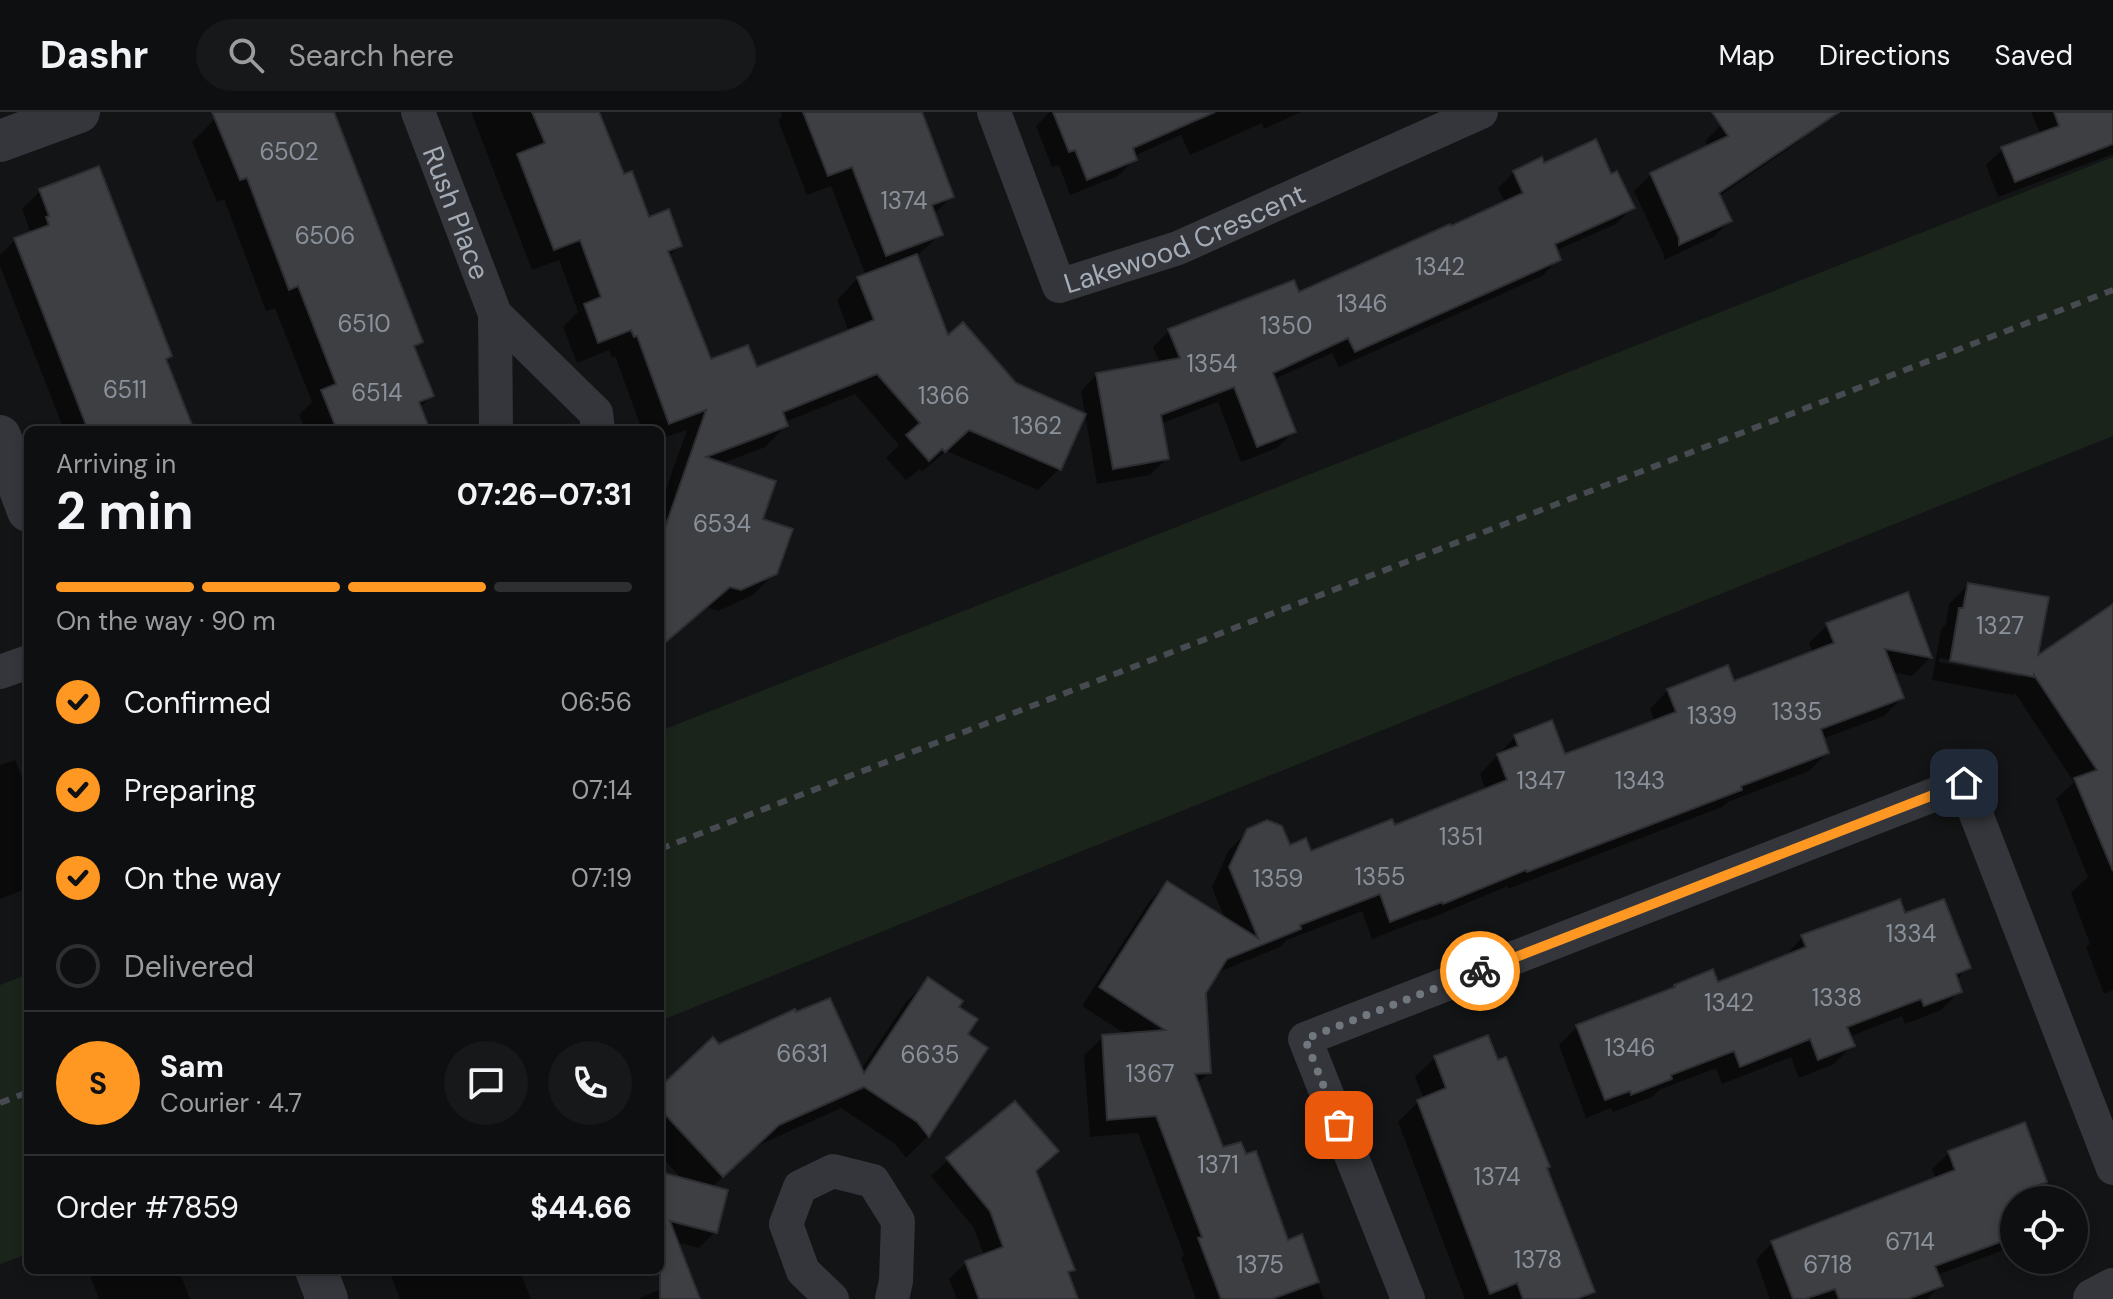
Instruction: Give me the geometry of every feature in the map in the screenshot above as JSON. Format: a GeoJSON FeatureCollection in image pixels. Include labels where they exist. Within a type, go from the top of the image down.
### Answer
{"type":"FeatureCollection","features":[{"type":"Feature","properties":{"kind":"street"},"geometry":{"type":"LineString","coordinates":[[0,141],[79,112]]}},
{"type":"Feature","properties":{"kind":"street","name":"Rush Place"},"geometry":{"type":"LineString","coordinates":[[418,112],[495,314],[496,426]]}},
{"type":"Feature","properties":{"kind":"street","name":"Lakewood Crescent"},"geometry":{"type":"LineString","coordinates":[[994,112],[1059,286],[1178,248],[1481,112]]}},
{"type":"Feature","properties":{"kind":"street","name":"Rush Place"},"geometry":{"type":"LineString","coordinates":[[495,314],[596,413],[598,426]]}},
{"type":"Feature","properties":{"kind":"street"},"geometry":{"type":"LineString","coordinates":[[0,436],[24,500]]}},
{"type":"Feature","properties":{"kind":"street"},"geometry":{"type":"LineString","coordinates":[[0,672],[24,663]]}},
{"type":"Feature","properties":{"kind":"street"},"geometry":{"type":"LineString","coordinates":[[1408,1299],[1305,1039],[1964,783],[2113,1168]]}},
{"type":"Feature","properties":{"kind":"street"},"geometry":{"type":"LineString","coordinates":[[832,1299],[803,1271],[786,1224],[800,1187],[833,1171],[873,1181],[898,1221],[896,1281],[892,1299]]}},
{"type":"Feature","properties":{"kind":"street"},"geometry":{"type":"LineString","coordinates":[[318,1274],[327,1299]]}},
{"type":"Feature","properties":{"kind":"street"},"geometry":{"type":"LineString","coordinates":[[2094,1299],[2113,1289]]}},
{"type":"Feature","properties":{"kind":"shaded area"},"geometry":{"type":"Polygon","coordinates":[[[2113,157],[2113,436],[664,1019],[664,729],[2113,157]]]}},
{"type":"Feature","properties":{"kind":"shaded area"},"geometry":{"type":"Polygon","coordinates":[[[24,976],[24,1255],[0,1264],[0,985],[24,976]]]}},
{"type":"Feature","properties":{"kind":"building"},"geometry":{"type":"Polygon","coordinates":[[[212,112],[334,112],[423,342],[414,346],[434,396],[419,402],[428,426],[335,426],[321,390],[336,384],[298,286],[289,290],[247,178],[240,180],[212,112]]]}},
{"type":"Feature","properties":{"kind":"building"},"geometry":{"type":"Polygon","coordinates":[[[532,112],[599,112],[624,174],[632,171],[649,217],[669,209],[682,246],[668,251],[711,359],[748,345],[757,367],[874,320],[857,277],[917,254],[948,335],[963,322],[1016,383],[1086,414],[1061,470],[969,430],[945,452],[942,449],[929,461],[906,435],[920,423],[877,374],[783,412],[788,426],[706,457],[776,481],[763,519],[793,529],[777,574],[741,590],[730,587],[664,644],[664,531],[706,410],[669,424],[637,336],[634,337],[631,330],[598,343],[584,304],[601,297],[580,240],[554,250],[517,154],[545,143],[532,112]]]}},
{"type":"Feature","properties":{"kind":"building"},"geometry":{"type":"Polygon","coordinates":[[[803,112],[922,112],[954,197],[932,205],[943,235],[886,256],[852,167],[828,176],[803,112]]]}},
{"type":"Feature","properties":{"kind":"building"},"geometry":{"type":"Polygon","coordinates":[[[1053,112],[1215,112],[1133,148],[1137,160],[1087,180],[1075,150],[1069,152],[1053,112]]]}},
{"type":"Feature","properties":{"kind":"building"},"geometry":{"type":"Polygon","coordinates":[[[1712,112],[1839,112],[1719,193],[1732,221],[1679,245],[1679,238],[1650,173],[1728,136],[1712,112]]]}},
{"type":"Feature","properties":{"kind":"building"},"geometry":{"type":"Polygon","coordinates":[[[2054,112],[2113,112],[2113,144],[2015,182],[2001,147],[2059,126],[2054,112]]]}},
{"type":"Feature","properties":{"kind":"building"},"geometry":{"type":"Polygon","coordinates":[[[1596,139],[1611,174],[1617,171],[1635,208],[1555,244],[1561,260],[1355,352],[1348,338],[1273,373],[1296,432],[1257,447],[1234,387],[1161,415],[1169,459],[1113,469],[1096,373],[1180,358],[1168,329],[1294,280],[1299,292],[1451,226],[1523,193],[1513,171],[1542,157],[1544,163],[1596,139]]]}},
{"type":"Feature","properties":{"kind":"building"},"geometry":{"type":"Polygon","coordinates":[[[99,166],[172,356],[166,359],[192,426],[86,426],[14,238],[49,225],[46,217],[49,216],[39,189],[99,166]]]}},
{"type":"Feature","properties":{"kind":"building"},"geometry":{"type":"Polygon","coordinates":[[[1968,583],[2049,597],[2038,655],[2113,604],[2113,871],[2074,778],[2097,770],[2034,675],[1950,661],[1959,608],[1963,608],[1968,583]]]}},
{"type":"Feature","properties":{"kind":"building"},"geometry":{"type":"Polygon","coordinates":[[[1908,592],[1932,658],[1885,649],[1904,698],[1821,729],[1829,753],[1741,786],[1742,790],[1443,904],[1390,922],[1380,894],[1300,925],[1301,929],[1227,959],[1206,993],[1211,1073],[1195,1074],[1223,1147],[1241,1142],[1246,1154],[1256,1151],[1288,1240],[1302,1234],[1319,1282],[1272,1299],[1221,1299],[1198,1238],[1202,1237],[1156,1116],[1107,1120],[1102,1035],[1165,1030],[1099,987],[1167,881],[1258,938],[1229,867],[1247,829],[1267,820],[1282,826],[1290,845],[1306,838],[1311,851],[1392,819],[1395,825],[1507,780],[1497,754],[1518,746],[1514,735],[1552,720],[1565,754],[1676,712],[1667,689],[1728,665],[1734,681],[1834,643],[1826,623],[1908,592]]]}},
{"type":"Feature","properties":{"kind":"building"},"geometry":{"type":"Polygon","coordinates":[[[1900,899],[1905,913],[1944,899],[1971,968],[1956,974],[1962,992],[1924,1006],[1921,999],[1847,1027],[1855,1046],[1818,1060],[1810,1039],[1740,1067],[1734,1051],[1671,1075],[1672,1079],[1631,1095],[1630,1091],[1605,1100],[1576,1025],[1713,969],[1718,982],[1806,947],[1801,935],[1900,899]]]}},
{"type":"Feature","properties":{"kind":"building"},"geometry":{"type":"Polygon","coordinates":[[[928,977],[963,1001],[959,1007],[978,1019],[968,1034],[988,1048],[929,1137],[917,1122],[864,1087],[779,1125],[723,1177],[664,1113],[664,1083],[713,1037],[719,1044],[795,1009],[796,1012],[830,998],[864,1073],[928,977]]]}},
{"type":"Feature","properties":{"kind":"building"},"geometry":{"type":"Polygon","coordinates":[[[1488,1035],[1498,1060],[1506,1057],[1595,1292],[1577,1299],[1523,1299],[1517,1283],[1490,1294],[1417,1100],[1446,1088],[1434,1056],[1488,1035]]]}},
{"type":"Feature","properties":{"kind":"building"},"geometry":{"type":"Polygon","coordinates":[[[1015,1101],[1059,1151],[1036,1171],[1075,1270],[1068,1272],[1078,1299],[979,1299],[965,1261],[1003,1247],[990,1211],[946,1158],[1015,1101]]]}},
{"type":"Feature","properties":{"kind":"building"},"geometry":{"type":"Polygon","coordinates":[[[2025,1122],[2047,1182],[2037,1186],[2000,1186],[2000,1242],[1935,1266],[1943,1286],[1908,1299],[1839,1299],[1835,1289],[1805,1299],[1793,1299],[1771,1241],[1955,1170],[1948,1151],[2025,1122]]]}},
{"type":"Feature","properties":{"kind":"building"},"geometry":{"type":"Polygon","coordinates":[[[664,1173],[728,1190],[717,1233],[670,1221],[700,1299],[660,1299],[660,1274],[664,1274],[664,1173]]]}},
{"type":"Feature","properties":{"kind":"railway"},"geometry":{"type":"LineString","coordinates":[[664,847],[2113,290]]}},
{"type":"Feature","properties":{"kind":"railway"},"geometry":{"type":"LineString","coordinates":[[0,1103],[24,1094]]}},
{"type":"Feature","properties":{"kind":"way so far"},"geometry":{"type":"LineString","coordinates":[[1339,1125],[1305,1039],[1480,971]]}},
{"type":"Feature","properties":{"kind":"route"},"geometry":{"type":"LineString","coordinates":[[1480,971],[1964,783]]}}]}
